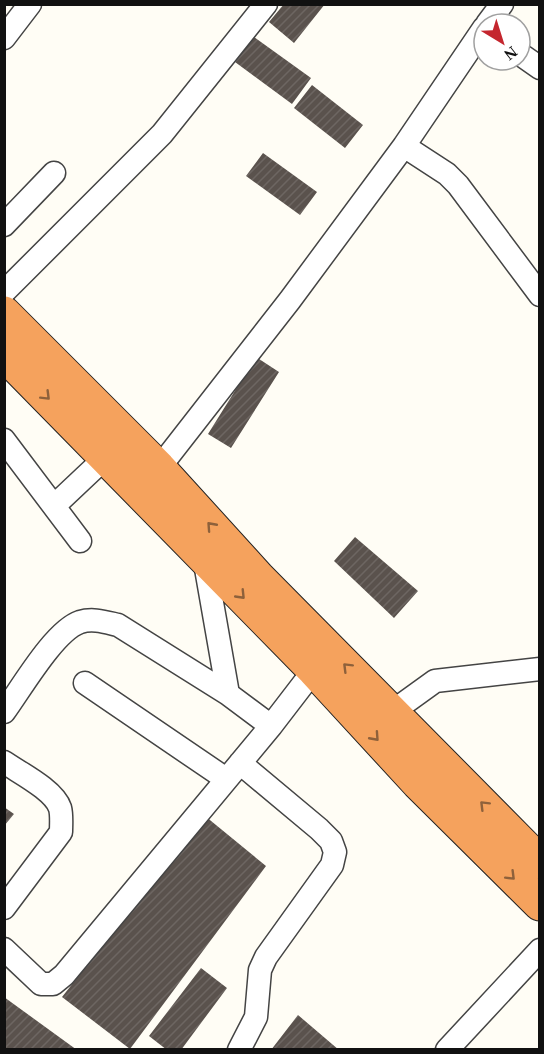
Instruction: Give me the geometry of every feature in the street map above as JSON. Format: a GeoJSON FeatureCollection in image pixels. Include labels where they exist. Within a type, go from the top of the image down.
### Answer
{"type":"FeatureCollection","features":[{"type":"Feature","properties":{"kind":"highway"},"geometry":{"type":"LineString","coordinates":[[4,313],[159,468],[258,577],[540,862]]}},
{"type":"Feature","properties":{"kind":"highway"},"geometry":{"type":"LineString","coordinates":[[4,354],[314,670],[418,783],[540,904]]}},
{"type":"Feature","properties":{"kind":"street"},"geometry":{"type":"LineString","coordinates":[[4,38],[30,4]]}},
{"type":"Feature","properties":{"kind":"street"},"geometry":{"type":"LineString","coordinates":[[4,292],[162,134],[266,4]]}},
{"type":"Feature","properties":{"kind":"street"},"geometry":{"type":"LineString","coordinates":[[159,468],[290,300],[404,146],[472,46]]}},
{"type":"Feature","properties":{"kind":"street"},"geometry":{"type":"LineString","coordinates":[[404,146],[447,174],[459,185],[540,295]]}},
{"type":"Feature","properties":{"kind":"street"},"geometry":{"type":"LineString","coordinates":[[4,225],[54,172]]}},
{"type":"Feature","properties":{"kind":"street"},"geometry":{"type":"LineString","coordinates":[[4,440],[80,542]]}},
{"type":"Feature","properties":{"kind":"street"},"geometry":{"type":"LineString","coordinates":[[54,506],[106,457]]}},
{"type":"Feature","properties":{"kind":"street"},"geometry":{"type":"LineString","coordinates":[[204,557],[228,694]]}},
{"type":"Feature","properties":{"kind":"street"},"geometry":{"type":"LineString","coordinates":[[4,712],[52,644],[80,622],[98,621],[118,625],[228,694],[271,726]]}},
{"type":"Feature","properties":{"kind":"street"},"geometry":{"type":"LineString","coordinates":[[392,712],[435,681],[540,669]]}},
{"type":"Feature","properties":{"kind":"street"},"geometry":{"type":"LineString","coordinates":[[4,949],[41,984],[53,984],[64,975],[271,726],[314,670]]}},
{"type":"Feature","properties":{"kind":"street"},"geometry":{"type":"LineString","coordinates":[[85,683],[233,771],[319,829],[331,841],[335,852],[332,865],[266,957],[260,970],[256,1017],[239,1050]]}},
{"type":"Feature","properties":{"kind":"street"},"geometry":{"type":"LineString","coordinates":[[4,762],[52,794],[60,807],[61,832],[4,908]]}},
{"type":"Feature","properties":{"kind":"street"},"geometry":{"type":"LineString","coordinates":[[447,1050],[540,950]]}},
{"type":"Feature","properties":{"kind":"building"},"geometry":{"type":"Polygon","coordinates":[[[284,4],[325,4],[294,43],[269,22],[284,4]]]}},
{"type":"Feature","properties":{"kind":"building"},"geometry":{"type":"Polygon","coordinates":[[[254,37],[311,78],[292,104],[235,62],[254,37]]]}},
{"type":"Feature","properties":{"kind":"building"},"geometry":{"type":"Polygon","coordinates":[[[312,85],[363,125],[345,148],[294,108],[312,85]]]}},
{"type":"Feature","properties":{"kind":"building"},"geometry":{"type":"Polygon","coordinates":[[[263,153],[317,192],[300,215],[246,176],[263,153]]]}},
{"type":"Feature","properties":{"kind":"building"},"geometry":{"type":"Polygon","coordinates":[[[256,357],[279,372],[231,448],[208,434],[256,357]]]}},
{"type":"Feature","properties":{"kind":"building"},"geometry":{"type":"Polygon","coordinates":[[[355,537],[418,591],[394,618],[334,561],[355,537]]]}},
{"type":"Feature","properties":{"kind":"building"},"geometry":{"type":"Polygon","coordinates":[[[4,807],[14,814],[4,826],[4,807]]]}},
{"type":"Feature","properties":{"kind":"building"},"geometry":{"type":"Polygon","coordinates":[[[205,816],[266,866],[130,1049],[62,997],[205,816]]]}},
{"type":"Feature","properties":{"kind":"building"},"geometry":{"type":"Polygon","coordinates":[[[201,968],[227,988],[181,1050],[167,1050],[149,1036],[201,968]]]}},
{"type":"Feature","properties":{"kind":"building"},"geometry":{"type":"Polygon","coordinates":[[[4,997],[77,1050],[4,1050],[4,997]]]}},
{"type":"Feature","properties":{"kind":"building"},"geometry":{"type":"Polygon","coordinates":[[[298,1015],[339,1050],[271,1050],[298,1015]]]}}]}
